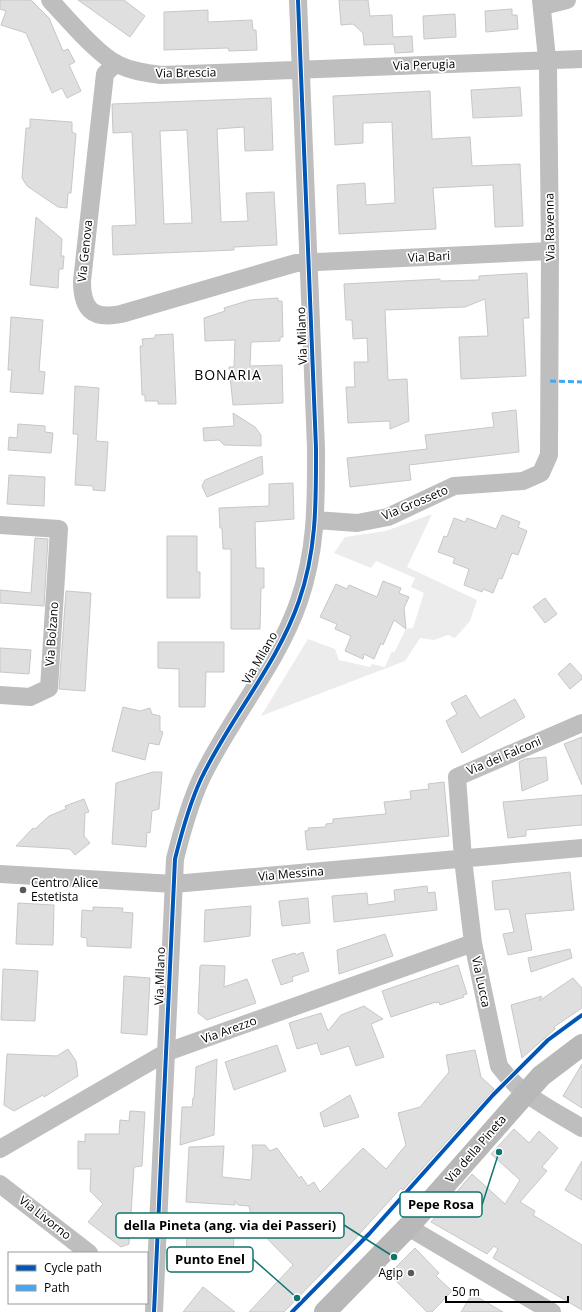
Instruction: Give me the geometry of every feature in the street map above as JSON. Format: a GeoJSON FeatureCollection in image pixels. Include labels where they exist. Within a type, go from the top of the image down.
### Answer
{"type":"FeatureCollection","features":[{"type":"Feature","properties":{"kind":"street","name":"Via Brescia"},"geometry":{"type":"LineString","coordinates":[[50,0],[99,50],[116,64],[146,73],[161,75],[301,70]]}},
{"type":"Feature","properties":{"kind":"street","name":"Via Milano"},"geometry":{"type":"LineString","coordinates":[[156,1306],[175,859],[185,818],[202,778],[286,633],[299,601],[309,565],[316,520],[316,448],[298,0]]}},
{"type":"Feature","properties":{"kind":"street"},"geometry":{"type":"LineString","coordinates":[[542,3],[568,0]]}},
{"type":"Feature","properties":{"kind":"street","name":"Via Ravenna"},"geometry":{"type":"LineString","coordinates":[[542,3],[548,61],[550,251],[549,455]]}},
{"type":"Feature","properties":{"kind":"street","name":"Via Perugia"},"geometry":{"type":"LineString","coordinates":[[301,70],[582,59]]}},
{"type":"Feature","properties":{"kind":"street","name":"Via Genova"},"geometry":{"type":"LineString","coordinates":[[116,64],[105,74],[82,281],[82,294],[86,306],[94,313],[102,316],[121,314],[296,263],[309,262]]}},
{"type":"Feature","properties":{"kind":"street","name":"Via Bari"},"geometry":{"type":"LineString","coordinates":[[309,262],[550,251]]}},
{"type":"Feature","properties":{"kind":"street","name":"Via Grosseto"},"geometry":{"type":"LineString","coordinates":[[316,520],[357,523],[388,517],[454,486],[523,481],[541,473],[549,455]]}},
{"type":"Feature","properties":{"kind":"street","name":"Via Bolzano"},"geometry":{"type":"LineString","coordinates":[[0,525],[59,528],[49,688],[30,697],[0,695]]}},
{"type":"Feature","properties":{"kind":"street","name":"Via dei Falconi"},"geometry":{"type":"LineString","coordinates":[[463,859],[457,777],[582,723]]}},
{"type":"Feature","properties":{"kind":"street","name":"Via Messina"},"geometry":{"type":"LineString","coordinates":[[0,874],[174,884],[582,848]]}},
{"type":"Feature","properties":{"kind":"street","name":"Via Lucca"},"geometry":{"type":"LineString","coordinates":[[463,859],[473,943],[499,1066],[524,1094],[582,1128]]}},
{"type":"Feature","properties":{"kind":"street","name":"Via Arezzo"},"geometry":{"type":"LineString","coordinates":[[0,1149],[167,1052],[473,943]]}},
{"type":"Feature","properties":{"kind":"street","name":"Via della Pineta"},"geometry":{"type":"LineString","coordinates":[[325,1312],[408,1227],[541,1076],[582,1045]]}},
{"type":"Feature","properties":{"kind":"street","name":"Via Livorno"},"geometry":{"type":"LineString","coordinates":[[0,1184],[88,1252]]}},
{"type":"Feature","properties":{"kind":"street"},"geometry":{"type":"LineString","coordinates":[[408,1227],[552,1312]]}},
{"type":"Feature","properties":{"kind":"shaded area"},"geometry":{"type":"Polygon","coordinates":[[[432,514],[407,567],[477,600],[470,621],[455,638],[448,635],[434,640],[420,638],[405,661],[261,716],[308,639],[335,649],[339,660],[370,667],[372,664],[385,667],[392,651],[394,653],[406,629],[413,628],[424,593],[411,587],[415,578],[376,561],[371,568],[334,553],[345,537],[386,531],[432,514]]]}},
{"type":"Feature","properties":{"kind":"building"},"geometry":{"type":"Polygon","coordinates":[[[0,0],[31,0],[49,18],[63,51],[68,49],[75,62],[69,65],[81,91],[67,98],[62,88],[52,93],[26,33],[1,25],[6,11],[0,9],[0,0]]]}},
{"type":"Feature","properties":{"kind":"building"},"geometry":{"type":"Polygon","coordinates":[[[78,0],[124,0],[145,16],[130,37],[78,0]]]}},
{"type":"Feature","properties":{"kind":"building"},"geometry":{"type":"Polygon","coordinates":[[[339,0],[368,0],[370,16],[392,15],[393,37],[412,36],[413,52],[395,53],[394,44],[364,45],[363,33],[353,24],[341,25],[339,0]]]}},
{"type":"Feature","properties":{"kind":"building"},"geometry":{"type":"Polygon","coordinates":[[[512,9],[512,15],[517,15],[518,29],[486,32],[485,11],[512,9]]]}},
{"type":"Feature","properties":{"kind":"building"},"geometry":{"type":"Polygon","coordinates":[[[208,10],[208,22],[252,20],[253,30],[256,30],[257,50],[229,51],[228,48],[164,50],[164,12],[208,10]]]}},
{"type":"Feature","properties":{"kind":"building"},"geometry":{"type":"Polygon","coordinates":[[[455,14],[456,37],[424,39],[423,16],[455,14]]]}},
{"type":"Feature","properties":{"kind":"building"},"geometry":{"type":"Polygon","coordinates":[[[520,87],[522,116],[473,118],[471,90],[520,87]]]}},
{"type":"Feature","properties":{"kind":"building"},"geometry":{"type":"Polygon","coordinates":[[[430,91],[432,139],[470,137],[472,166],[520,164],[523,226],[495,227],[493,185],[433,188],[436,229],[339,234],[337,185],[365,183],[366,205],[395,203],[392,122],[363,123],[363,143],[335,145],[333,96],[430,91]]]}},
{"type":"Feature","properties":{"kind":"building"},"geometry":{"type":"Polygon","coordinates":[[[271,98],[273,150],[245,151],[244,127],[217,129],[221,222],[248,221],[246,193],[274,192],[277,245],[234,247],[234,250],[113,255],[112,226],[136,225],[132,132],[113,133],[112,104],[271,98]],[[187,130],[160,131],[164,224],[192,223],[187,130]]]}},
{"type":"Feature","properties":{"kind":"building"},"geometry":{"type":"Polygon","coordinates":[[[30,119],[72,122],[72,132],[76,134],[71,193],[68,193],[67,208],[58,207],[27,186],[22,178],[26,128],[30,128],[30,119]]]}},
{"type":"Feature","properties":{"kind":"building"},"geometry":{"type":"Polygon","coordinates":[[[36,217],[62,239],[61,256],[64,256],[63,269],[59,269],[58,288],[30,285],[36,217]]]}},
{"type":"Feature","properties":{"kind":"building"},"geometry":{"type":"Polygon","coordinates":[[[527,273],[529,318],[523,318],[526,376],[461,379],[459,337],[488,336],[485,299],[465,307],[385,310],[388,380],[407,379],[409,421],[390,429],[390,421],[348,423],[346,387],[355,387],[354,362],[368,362],[367,338],[353,339],[352,320],[346,320],[344,284],[440,279],[440,281],[479,280],[479,276],[527,273]]]}},
{"type":"Feature","properties":{"kind":"building"},"geometry":{"type":"Polygon","coordinates":[[[278,298],[278,301],[282,301],[283,337],[280,337],[280,341],[251,342],[250,366],[282,365],[283,403],[233,405],[229,367],[234,367],[235,340],[205,341],[204,318],[225,311],[224,308],[250,300],[278,298]]]}},
{"type":"Feature","properties":{"kind":"building"},"geometry":{"type":"Polygon","coordinates":[[[11,317],[43,320],[39,371],[45,372],[43,394],[10,392],[12,370],[8,370],[11,317]]]}},
{"type":"Feature","properties":{"kind":"building"},"geometry":{"type":"Polygon","coordinates":[[[173,334],[176,404],[158,404],[158,401],[145,401],[145,395],[142,395],[140,346],[143,346],[142,339],[155,338],[155,335],[173,334]]]}},
{"type":"Feature","properties":{"kind":"building"},"geometry":{"type":"Polygon","coordinates":[[[75,386],[99,388],[96,441],[108,442],[105,491],[93,490],[93,486],[75,485],[78,434],[73,434],[75,386]]]}},
{"type":"Feature","properties":{"kind":"building"},"geometry":{"type":"Polygon","coordinates":[[[516,410],[519,452],[409,465],[411,480],[350,487],[347,458],[427,449],[425,435],[494,427],[492,413],[516,410]]]}},
{"type":"Feature","properties":{"kind":"building"},"geometry":{"type":"Polygon","coordinates":[[[233,413],[255,427],[261,435],[261,446],[224,445],[219,440],[204,441],[203,428],[234,426],[233,413]]]}},
{"type":"Feature","properties":{"kind":"building"},"geometry":{"type":"Polygon","coordinates":[[[18,424],[45,426],[45,432],[53,433],[51,453],[8,450],[9,437],[17,438],[18,424]]]}},
{"type":"Feature","properties":{"kind":"building"},"geometry":{"type":"Polygon","coordinates":[[[262,456],[263,474],[207,497],[202,486],[205,480],[262,456]]]}},
{"type":"Feature","properties":{"kind":"building"},"geometry":{"type":"Polygon","coordinates":[[[9,475],[45,477],[44,506],[7,504],[9,475]]]}},
{"type":"Feature","properties":{"kind":"building"},"geometry":{"type":"Polygon","coordinates":[[[293,483],[294,519],[255,522],[256,568],[264,568],[264,588],[261,588],[260,629],[231,629],[231,549],[223,549],[219,508],[269,506],[269,484],[293,483]]]}},
{"type":"Feature","properties":{"kind":"building"},"geometry":{"type":"Polygon","coordinates":[[[502,515],[520,522],[518,527],[527,531],[518,555],[512,553],[502,579],[499,578],[493,593],[483,589],[482,592],[464,585],[469,569],[453,563],[455,558],[438,552],[444,536],[447,537],[454,518],[465,522],[467,518],[496,529],[502,515]]]}},
{"type":"Feature","properties":{"kind":"building"},"geometry":{"type":"Polygon","coordinates":[[[167,536],[197,536],[197,572],[200,572],[200,598],[167,598],[167,536]]]}},
{"type":"Feature","properties":{"kind":"building"},"geometry":{"type":"Polygon","coordinates":[[[35,538],[48,539],[44,606],[0,603],[0,590],[31,593],[35,538]]]}},
{"type":"Feature","properties":{"kind":"building"},"geometry":{"type":"Polygon","coordinates":[[[383,581],[401,588],[399,593],[409,597],[404,608],[406,629],[394,620],[383,645],[381,643],[374,659],[364,654],[363,659],[345,651],[351,636],[335,629],[337,624],[320,617],[336,584],[347,589],[349,585],[377,597],[383,581]]]}},
{"type":"Feature","properties":{"kind":"building"},"geometry":{"type":"Polygon","coordinates":[[[66,591],[91,593],[85,691],[59,689],[66,591]]]}},
{"type":"Feature","properties":{"kind":"building"},"geometry":{"type":"Polygon","coordinates":[[[545,598],[557,614],[545,623],[533,607],[545,598]]]}},
{"type":"Feature","properties":{"kind":"building"},"geometry":{"type":"Polygon","coordinates":[[[158,642],[224,642],[224,672],[206,672],[205,707],[179,707],[179,669],[158,668],[158,642]]]}},
{"type":"Feature","properties":{"kind":"building"},"geometry":{"type":"Polygon","coordinates":[[[0,648],[31,650],[29,674],[0,672],[0,648]]]}},
{"type":"Feature","properties":{"kind":"building"},"geometry":{"type":"Polygon","coordinates":[[[570,663],[582,676],[582,679],[570,689],[558,674],[570,663]]]}},
{"type":"Feature","properties":{"kind":"building"},"geometry":{"type":"Polygon","coordinates":[[[466,695],[480,718],[515,699],[525,717],[462,753],[446,721],[457,714],[451,703],[466,695]]]}},
{"type":"Feature","properties":{"kind":"building"},"geometry":{"type":"Polygon","coordinates":[[[123,707],[140,711],[150,708],[152,714],[160,716],[160,731],[163,732],[159,745],[149,743],[145,760],[112,751],[123,707]]]}},
{"type":"Feature","properties":{"kind":"building"},"geometry":{"type":"Polygon","coordinates":[[[582,737],[582,785],[564,744],[582,737]]]}},
{"type":"Feature","properties":{"kind":"building"},"geometry":{"type":"Polygon","coordinates":[[[546,757],[548,780],[522,791],[519,762],[525,759],[546,757]]]}},
{"type":"Feature","properties":{"kind":"building"},"geometry":{"type":"Polygon","coordinates":[[[153,772],[162,772],[159,809],[152,811],[150,833],[147,832],[146,847],[112,844],[116,783],[153,772]]]}},
{"type":"Feature","properties":{"kind":"building"},"geometry":{"type":"Polygon","coordinates":[[[444,782],[449,836],[307,850],[305,831],[309,830],[308,828],[326,827],[326,824],[333,823],[333,819],[386,814],[384,802],[411,799],[410,791],[429,789],[428,784],[444,782]]]}},
{"type":"Feature","properties":{"kind":"building"},"geometry":{"type":"Polygon","coordinates":[[[582,795],[582,825],[526,830],[526,836],[508,838],[503,802],[582,795]]]}},
{"type":"Feature","properties":{"kind":"building"},"geometry":{"type":"Polygon","coordinates":[[[84,799],[89,812],[85,813],[84,836],[90,843],[75,855],[70,849],[16,846],[33,828],[35,829],[49,816],[66,809],[65,806],[84,799]]]}},
{"type":"Feature","properties":{"kind":"building"},"geometry":{"type":"Polygon","coordinates":[[[570,872],[574,910],[525,914],[532,950],[508,955],[503,934],[514,932],[509,909],[495,910],[492,881],[570,872]]]}},
{"type":"Feature","properties":{"kind":"building"},"geometry":{"type":"Polygon","coordinates":[[[427,886],[428,893],[435,892],[437,910],[334,922],[332,896],[367,893],[368,905],[395,901],[394,890],[427,886]]]}},
{"type":"Feature","properties":{"kind":"building"},"geometry":{"type":"Polygon","coordinates":[[[308,898],[310,923],[282,926],[279,901],[308,898]]]}},
{"type":"Feature","properties":{"kind":"building"},"geometry":{"type":"Polygon","coordinates":[[[18,903],[54,905],[53,945],[16,944],[18,903]]]}},
{"type":"Feature","properties":{"kind":"building"},"geometry":{"type":"Polygon","coordinates":[[[251,906],[250,936],[204,942],[205,910],[251,906]]]}},
{"type":"Feature","properties":{"kind":"building"},"geometry":{"type":"Polygon","coordinates":[[[93,907],[123,908],[122,912],[133,913],[131,948],[87,946],[87,938],[81,937],[82,910],[93,911],[93,907]]]}},
{"type":"Feature","properties":{"kind":"building"},"geometry":{"type":"Polygon","coordinates":[[[385,934],[393,956],[339,974],[337,950],[385,934]]]}},
{"type":"Feature","properties":{"kind":"building"},"geometry":{"type":"Polygon","coordinates":[[[570,949],[572,958],[531,972],[528,958],[570,949]]]}},
{"type":"Feature","properties":{"kind":"building"},"geometry":{"type":"Polygon","coordinates":[[[303,952],[309,971],[292,977],[293,981],[281,985],[272,960],[303,952]]]}},
{"type":"Feature","properties":{"kind":"building"},"geometry":{"type":"Polygon","coordinates":[[[458,965],[467,994],[463,995],[464,997],[440,1005],[439,1002],[436,1002],[391,1017],[382,991],[458,965]]]}},
{"type":"Feature","properties":{"kind":"building"},"geometry":{"type":"Polygon","coordinates":[[[200,966],[225,966],[224,987],[247,979],[256,1003],[207,1020],[198,1013],[200,966]]]}},
{"type":"Feature","properties":{"kind":"building"},"geometry":{"type":"Polygon","coordinates":[[[3,969],[38,971],[35,1021],[1,1020],[3,969]]]}},
{"type":"Feature","properties":{"kind":"building"},"geometry":{"type":"Polygon","coordinates":[[[124,976],[150,978],[147,1035],[121,1033],[124,976]]]}},
{"type":"Feature","properties":{"kind":"building"},"geometry":{"type":"Polygon","coordinates":[[[573,978],[582,988],[582,1008],[554,1027],[555,1029],[522,1058],[511,1005],[542,996],[539,1001],[573,978]]]}},
{"type":"Feature","properties":{"kind":"building"},"geometry":{"type":"Polygon","coordinates":[[[364,1006],[383,1019],[371,1024],[384,1057],[356,1066],[349,1046],[321,1055],[317,1043],[297,1049],[289,1023],[321,1013],[328,1031],[341,1015],[364,1006]]]}},
{"type":"Feature","properties":{"kind":"building"},"geometry":{"type":"Polygon","coordinates":[[[277,1045],[286,1071],[234,1090],[225,1062],[277,1045]]]}},
{"type":"Feature","properties":{"kind":"building"},"geometry":{"type":"Polygon","coordinates":[[[68,1049],[76,1061],[78,1076],[44,1097],[43,1095],[14,1111],[4,1105],[7,1054],[57,1056],[68,1049]]]}},
{"type":"Feature","properties":{"kind":"building"},"geometry":{"type":"Polygon","coordinates":[[[475,1050],[481,1077],[494,1089],[403,1190],[401,1188],[354,1240],[284,1312],[249,1312],[293,1265],[253,1224],[249,1206],[238,1205],[235,1201],[235,1205],[186,1202],[189,1147],[224,1146],[222,1177],[251,1180],[252,1145],[265,1145],[270,1151],[277,1148],[299,1178],[301,1176],[308,1186],[314,1182],[320,1192],[363,1148],[386,1169],[406,1145],[398,1113],[420,1107],[449,1072],[446,1055],[475,1050]]]}},
{"type":"Feature","properties":{"kind":"building"},"geometry":{"type":"Polygon","coordinates":[[[217,1059],[214,1135],[180,1145],[182,1107],[192,1107],[196,1067],[217,1059]]]}},
{"type":"Feature","properties":{"kind":"building"},"geometry":{"type":"Polygon","coordinates":[[[582,1064],[582,1108],[563,1096],[582,1064]]]}},
{"type":"Feature","properties":{"kind":"building"},"geometry":{"type":"Polygon","coordinates":[[[350,1095],[359,1117],[324,1127],[320,1113],[350,1095]]]}},
{"type":"Feature","properties":{"kind":"building"},"geometry":{"type":"Polygon","coordinates":[[[130,1111],[145,1112],[142,1166],[134,1167],[129,1244],[121,1247],[88,1222],[103,1204],[90,1191],[91,1169],[78,1169],[78,1141],[85,1142],[85,1134],[119,1134],[120,1120],[129,1121],[130,1111]]]}},
{"type":"Feature","properties":{"kind":"building"},"geometry":{"type":"Polygon","coordinates":[[[514,1129],[529,1143],[539,1131],[558,1148],[542,1167],[547,1171],[520,1202],[535,1211],[533,1215],[582,1245],[582,1310],[493,1258],[498,1249],[494,1246],[487,1254],[431,1222],[472,1174],[505,1204],[520,1180],[491,1154],[514,1129]]]}},
{"type":"Feature","properties":{"kind":"building"},"geometry":{"type":"Polygon","coordinates":[[[582,1161],[582,1200],[565,1190],[582,1161]]]}},
{"type":"Feature","properties":{"kind":"building"},"geometry":{"type":"Polygon","coordinates":[[[187,1231],[234,1233],[233,1263],[186,1261],[187,1231]]]}},
{"type":"Feature","properties":{"kind":"building"},"geometry":{"type":"Polygon","coordinates":[[[415,1248],[439,1273],[436,1276],[452,1291],[432,1312],[427,1312],[389,1274],[415,1248]]]}},
{"type":"Feature","properties":{"kind":"building"},"geometry":{"type":"Polygon","coordinates":[[[203,1287],[235,1312],[183,1312],[203,1287]]]}},
{"type":"Feature","properties":{"kind":"building"},"geometry":{"type":"Polygon","coordinates":[[[472,1294],[503,1312],[461,1312],[472,1294]]]}},
{"type":"Feature","properties":{"kind":"marked path"},"geometry":{"type":"LineString","coordinates":[[550,381],[582,382]]}},
{"type":"Feature","properties":{"kind":"cycle path"},"geometry":{"type":"LineString","coordinates":[[154,1312],[175,859],[186,818],[201,779],[225,734],[266,669],[290,625],[305,582],[312,544],[316,487],[316,448],[298,0]]}},
{"type":"Feature","properties":{"kind":"cycle path"},"geometry":{"type":"LineString","coordinates":[[292,1312],[369,1234],[493,1095],[548,1040],[582,1015]]}},
{"type":"Feature","properties":{"kind":"place","name":"Centro Alice Estetista"},"geometry":{"type":"Point","coordinates":[23,890]}},
{"type":"Feature","properties":{"kind":"place","name":"Pepe Rosa"},"geometry":{"type":"Point","coordinates":[499,1152]}},
{"type":"Feature","properties":{"kind":"place","name":"della Pineta (ang. via dei Passeri)"},"geometry":{"type":"Point","coordinates":[394,1257]}},
{"type":"Feature","properties":{"kind":"place","name":"Agip"},"geometry":{"type":"Point","coordinates":[411,1273]}},
{"type":"Feature","properties":{"kind":"place","name":"Punto Enel"},"geometry":{"type":"Point","coordinates":[297,1298]}},
{"type":"Feature","properties":{"kind":"district","name":"BONARIA"},"geometry":{"type":"Point","coordinates":[228,375]}}]}
